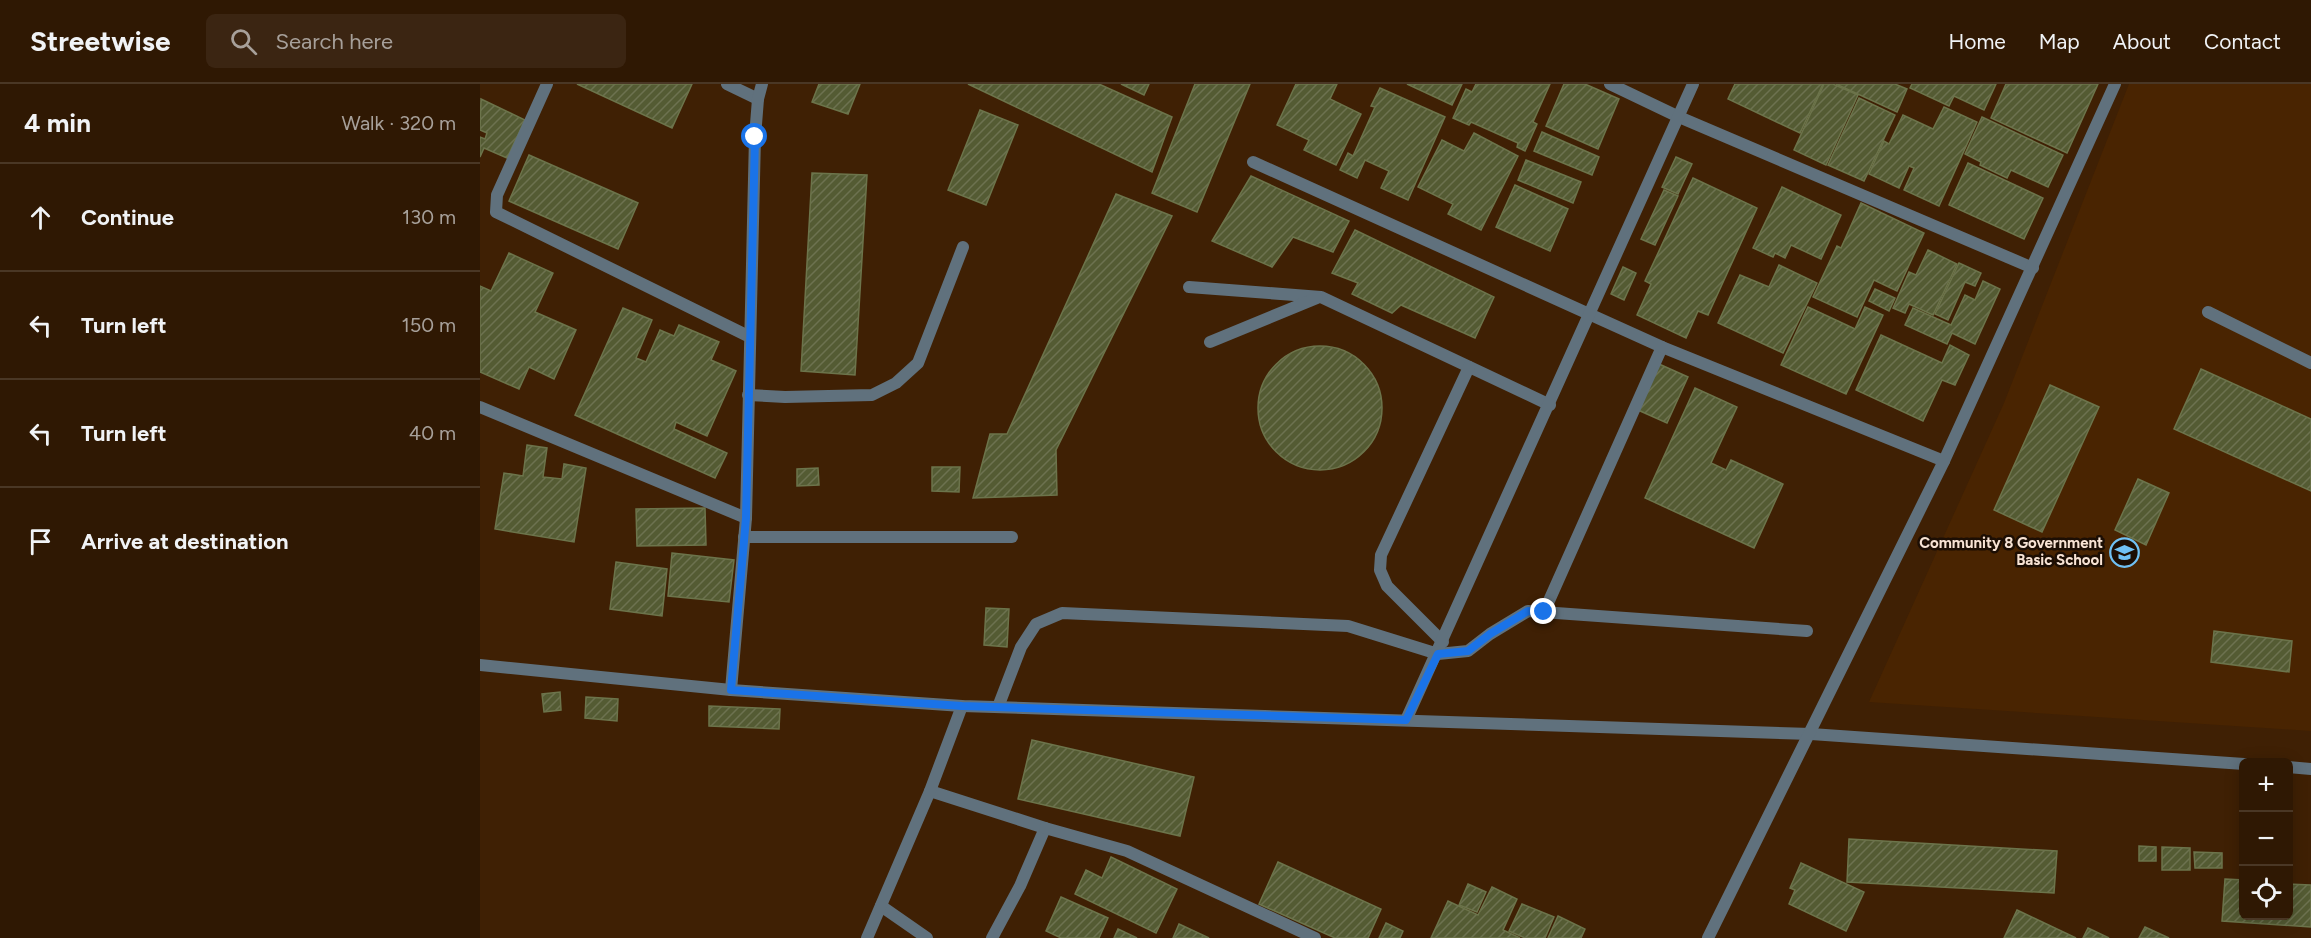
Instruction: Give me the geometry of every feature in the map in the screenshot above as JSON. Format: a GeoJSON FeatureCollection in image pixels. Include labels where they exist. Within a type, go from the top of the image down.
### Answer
{"type":"FeatureCollection","features":[{"type":"Feature","properties":{"kind":"street"},"geometry":{"type":"LineString","coordinates":[[547,84],[497,195],[496,212],[750,337]]}},
{"type":"Feature","properties":{"kind":"street"},"geometry":{"type":"LineString","coordinates":[[727,84],[758,99]]}},
{"type":"Feature","properties":{"kind":"street"},"geometry":{"type":"LineString","coordinates":[[731,690],[746,518],[755,137],[758,99],[762,84]]}},
{"type":"Feature","properties":{"kind":"street"},"geometry":{"type":"LineString","coordinates":[[1610,84],[1679,117],[2033,268]]}},
{"type":"Feature","properties":{"kind":"street"},"geometry":{"type":"LineString","coordinates":[[1406,720],[1441,648],[1694,84]]}},
{"type":"Feature","properties":{"kind":"street"},"geometry":{"type":"LineString","coordinates":[[1708,938],[1811,734],[1944,461],[2115,84]]}},
{"type":"Feature","properties":{"kind":"street"},"geometry":{"type":"LineString","coordinates":[[1253,162],[1662,347],[1944,461]]}},
{"type":"Feature","properties":{"kind":"street"},"geometry":{"type":"LineString","coordinates":[[748,395],[785,397],[872,395],[896,383],[918,363],[963,247]]}},
{"type":"Feature","properties":{"kind":"street"},"geometry":{"type":"LineString","coordinates":[[1189,287],[1321,297],[1550,405]]}},
{"type":"Feature","properties":{"kind":"street"},"geometry":{"type":"LineString","coordinates":[[1210,342],[1321,297]]}},
{"type":"Feature","properties":{"kind":"street"},"geometry":{"type":"LineString","coordinates":[[2208,312],[2311,363]]}},
{"type":"Feature","properties":{"kind":"street"},"geometry":{"type":"LineString","coordinates":[[1544,612],[1662,347]]}},
{"type":"Feature","properties":{"kind":"street"},"geometry":{"type":"LineString","coordinates":[[1441,648],[1387,586],[1380,570],[1381,555],[1469,367]]}},
{"type":"Feature","properties":{"kind":"street"},"geometry":{"type":"LineString","coordinates":[[480,407],[746,518]]}},
{"type":"Feature","properties":{"kind":"street"},"geometry":{"type":"LineString","coordinates":[[744,537],[1012,537]]}},
{"type":"Feature","properties":{"kind":"street"},"geometry":{"type":"LineString","coordinates":[[998,707],[1021,647],[1036,624],[1062,613],[1348,626],[1441,648],[1468,651],[1490,634],[1528,611],[1807,631]]}},
{"type":"Feature","properties":{"kind":"street"},"geometry":{"type":"LineString","coordinates":[[480,665],[731,690],[962,706],[1811,734],[2239,764]]}},
{"type":"Feature","properties":{"kind":"street"},"geometry":{"type":"LineString","coordinates":[[867,938],[930,791],[962,706]]}},
{"type":"Feature","properties":{"kind":"street"},"geometry":{"type":"LineString","coordinates":[[2293,767],[2311,769]]}},
{"type":"Feature","properties":{"kind":"street"},"geometry":{"type":"LineString","coordinates":[[930,791],[1045,828],[1128,851],[1315,938]]}},
{"type":"Feature","properties":{"kind":"street"},"geometry":{"type":"LineString","coordinates":[[992,938],[1020,886],[1045,828]]}},
{"type":"Feature","properties":{"kind":"street"},"geometry":{"type":"LineString","coordinates":[[881,906],[927,938]]}},
{"type":"Feature","properties":{"kind":"shaded area","name":"Community 8 Government Basic School"},"geometry":{"type":"Polygon","coordinates":[[[2129,84],[2311,84],[2311,731],[1869,702],[2004,403],[2129,84]]]}},
{"type":"Feature","properties":{"kind":"building"},"geometry":{"type":"Polygon","coordinates":[[[577,84],[692,84],[672,128],[577,84]]]}},
{"type":"Feature","properties":{"kind":"building"},"geometry":{"type":"Polygon","coordinates":[[[819,84],[860,84],[848,114],[812,102],[819,84]]]}},
{"type":"Feature","properties":{"kind":"building"},"geometry":{"type":"Polygon","coordinates":[[[968,84],[1099,84],[1172,117],[1152,172],[968,84]]]}},
{"type":"Feature","properties":{"kind":"building"},"geometry":{"type":"Polygon","coordinates":[[[1121,84],[1149,84],[1144,95],[1121,84]]]}},
{"type":"Feature","properties":{"kind":"building"},"geometry":{"type":"Polygon","coordinates":[[[1195,84],[1250,84],[1197,212],[1152,193],[1195,84]]]}},
{"type":"Feature","properties":{"kind":"building"},"geometry":{"type":"Polygon","coordinates":[[[1296,84],[1337,84],[1330,99],[1361,114],[1336,165],[1304,150],[1309,140],[1277,125],[1296,84]]]}},
{"type":"Feature","properties":{"kind":"building"},"geometry":{"type":"Polygon","coordinates":[[[1407,84],[1462,84],[1452,105],[1407,84]]]}},
{"type":"Feature","properties":{"kind":"building"},"geometry":{"type":"Polygon","coordinates":[[[1476,84],[1550,84],[1533,122],[1537,124],[1525,151],[1517,147],[1518,143],[1471,122],[1469,125],[1453,118],[1466,89],[1472,92],[1476,84]]]}},
{"type":"Feature","properties":{"kind":"building"},"geometry":{"type":"Polygon","coordinates":[[[1564,84],[1585,84],[1619,99],[1598,149],[1546,126],[1564,84]]]}},
{"type":"Feature","properties":{"kind":"building"},"geometry":{"type":"Polygon","coordinates":[[[1735,84],[1823,84],[1800,133],[1728,99],[1735,84]]]}},
{"type":"Feature","properties":{"kind":"building"},"geometry":{"type":"Polygon","coordinates":[[[1824,84],[1833,84],[1858,95],[1826,165],[1794,150],[1824,84]]]}},
{"type":"Feature","properties":{"kind":"building"},"geometry":{"type":"Polygon","coordinates":[[[1836,84],[1895,84],[1907,89],[1897,112],[1836,84]]]}},
{"type":"Feature","properties":{"kind":"building"},"geometry":{"type":"Polygon","coordinates":[[[1912,84],[1996,84],[1984,110],[1954,96],[1949,106],[1910,88],[1912,84]]]}},
{"type":"Feature","properties":{"kind":"building"},"geometry":{"type":"Polygon","coordinates":[[[2006,84],[2098,84],[2067,153],[1991,118],[2006,84]]]}},
{"type":"Feature","properties":{"kind":"building"},"geometry":{"type":"Polygon","coordinates":[[[1380,88],[1445,117],[1408,200],[1381,188],[1389,171],[1365,160],[1357,178],[1340,170],[1348,153],[1353,156],[1375,107],[1371,106],[1380,88]]]}},
{"type":"Feature","properties":{"kind":"building"},"geometry":{"type":"Polygon","coordinates":[[[1859,98],[1895,115],[1864,181],[1828,165],[1859,98]]]}},
{"type":"Feature","properties":{"kind":"building"},"geometry":{"type":"Polygon","coordinates":[[[481,99],[525,120],[507,158],[484,148],[480,157],[480,137],[485,139],[487,133],[480,130],[481,99]]]}},
{"type":"Feature","properties":{"kind":"building"},"geometry":{"type":"Polygon","coordinates":[[[1944,107],[1977,122],[1939,206],[1904,190],[1914,168],[1909,166],[1899,188],[1869,174],[1884,141],[1889,144],[1903,115],[1933,129],[1944,107]]]}},
{"type":"Feature","properties":{"kind":"building"},"geometry":{"type":"Polygon","coordinates":[[[980,110],[1018,125],[986,205],[948,190],[980,110]]]}},
{"type":"Feature","properties":{"kind":"building"},"geometry":{"type":"Polygon","coordinates":[[[1982,117],[2063,155],[2048,187],[2011,170],[2007,178],[1980,165],[1981,162],[1965,154],[1982,117]]]}},
{"type":"Feature","properties":{"kind":"building"},"geometry":{"type":"Polygon","coordinates":[[[1542,132],[1599,157],[1592,175],[1534,151],[1542,132]]]}},
{"type":"Feature","properties":{"kind":"building"},"geometry":{"type":"Polygon","coordinates":[[[1474,133],[1518,156],[1481,230],[1448,214],[1453,204],[1418,187],[1442,140],[1464,151],[1474,133]]]}},
{"type":"Feature","properties":{"kind":"building"},"geometry":{"type":"Polygon","coordinates":[[[529,155],[638,203],[618,249],[509,201],[529,155]]]}},
{"type":"Feature","properties":{"kind":"building"},"geometry":{"type":"Polygon","coordinates":[[[1676,157],[1692,164],[1678,194],[1662,187],[1676,157]]]}},
{"type":"Feature","properties":{"kind":"building"},"geometry":{"type":"Polygon","coordinates":[[[1526,160],[1581,182],[1573,203],[1518,180],[1526,160]]]}},
{"type":"Feature","properties":{"kind":"building"},"geometry":{"type":"Polygon","coordinates":[[[1968,163],[2043,198],[2024,239],[1949,205],[1968,163]]]}},
{"type":"Feature","properties":{"kind":"building"},"geometry":{"type":"Polygon","coordinates":[[[812,173],[867,175],[855,375],[801,371],[812,173]]]}},
{"type":"Feature","properties":{"kind":"building"},"geometry":{"type":"Polygon","coordinates":[[[1251,176],[1349,221],[1333,252],[1293,237],[1272,267],[1212,241],[1251,176]]]}},
{"type":"Feature","properties":{"kind":"building"},"geometry":{"type":"Polygon","coordinates":[[[1693,178],[1757,208],[1708,315],[1698,311],[1686,338],[1637,315],[1651,284],[1645,281],[1693,178]]]}},
{"type":"Feature","properties":{"kind":"building"},"geometry":{"type":"Polygon","coordinates":[[[1515,185],[1568,209],[1550,251],[1496,227],[1515,185]]]}},
{"type":"Feature","properties":{"kind":"building"},"geometry":{"type":"Polygon","coordinates":[[[1782,187],[1841,215],[1821,259],[1791,245],[1785,258],[1775,253],[1773,257],[1753,248],[1782,187]]]}},
{"type":"Feature","properties":{"kind":"building"},"geometry":{"type":"Polygon","coordinates":[[[1664,190],[1678,196],[1655,245],[1641,239],[1664,190]]]}},
{"type":"Feature","properties":{"kind":"building"},"geometry":{"type":"Polygon","coordinates":[[[1116,194],[1172,216],[1056,450],[1057,495],[973,498],[990,434],[1007,434],[1116,194]]]}},
{"type":"Feature","properties":{"kind":"building"},"geometry":{"type":"Polygon","coordinates":[[[1861,203],[1924,233],[1897,291],[1874,280],[1857,317],[1813,297],[1837,246],[1841,248],[1861,203]]]}},
{"type":"Feature","properties":{"kind":"building"},"geometry":{"type":"Polygon","coordinates":[[[1355,230],[1494,297],[1475,338],[1401,305],[1392,313],[1352,294],[1358,283],[1332,273],[1355,230]]]}},
{"type":"Feature","properties":{"kind":"building"},"geometry":{"type":"Polygon","coordinates":[[[1928,250],[1957,264],[1933,315],[1909,304],[1905,313],[1893,308],[1909,272],[1916,275],[1928,250]]]}},
{"type":"Feature","properties":{"kind":"building"},"geometry":{"type":"Polygon","coordinates":[[[509,253],[553,273],[535,312],[576,330],[554,379],[529,367],[519,389],[480,372],[480,286],[491,291],[509,253]]]}},
{"type":"Feature","properties":{"kind":"building"},"geometry":{"type":"Polygon","coordinates":[[[1959,263],[1981,273],[1975,286],[1965,282],[1948,320],[1935,314],[1959,263]]]}},
{"type":"Feature","properties":{"kind":"building"},"geometry":{"type":"Polygon","coordinates":[[[1779,265],[1817,283],[1783,353],[1718,323],[1740,275],[1769,287],[1779,265]]]}},
{"type":"Feature","properties":{"kind":"building"},"geometry":{"type":"Polygon","coordinates":[[[1623,267],[1636,273],[1624,300],[1611,294],[1623,267]]]}},
{"type":"Feature","properties":{"kind":"building"},"geometry":{"type":"Polygon","coordinates":[[[1983,281],[2000,289],[1975,344],[1952,333],[1947,344],[1905,325],[1913,308],[1951,325],[1965,295],[1975,300],[1983,281]]]}},
{"type":"Feature","properties":{"kind":"building"},"geometry":{"type":"Polygon","coordinates":[[[1875,289],[1895,298],[1889,311],[1869,301],[1875,289]]]}},
{"type":"Feature","properties":{"kind":"building"},"geometry":{"type":"Polygon","coordinates":[[[1808,307],[1855,329],[1865,307],[1883,315],[1846,394],[1781,365],[1808,307]]]}},
{"type":"Feature","properties":{"kind":"building"},"geometry":{"type":"Polygon","coordinates":[[[623,308],[652,320],[636,358],[646,362],[660,330],[674,336],[679,325],[719,342],[711,360],[736,371],[707,436],[676,422],[674,429],[727,453],[715,478],[575,415],[623,308]]]}},
{"type":"Feature","properties":{"kind":"building"},"geometry":{"type":"Polygon","coordinates":[[[1881,335],[1942,363],[1950,345],[1969,355],[1955,385],[1942,380],[1923,421],[1856,390],[1881,335]]]}},
{"type":"Feature","properties":{"kind":"building"},"geometry":{"type":"Polygon","coordinates":[[[1320,346],[1344,351],[1364,364],[1377,384],[1382,408],[1377,432],[1364,452],[1344,465],[1320,470],[1296,465],[1276,452],[1263,432],[1258,408],[1263,384],[1276,364],[1296,351],[1320,346]]]}},
{"type":"Feature","properties":{"kind":"building"},"geometry":{"type":"Polygon","coordinates":[[[1659,364],[1688,377],[1667,423],[1638,410],[1659,364]]]}},
{"type":"Feature","properties":{"kind":"building"},"geometry":{"type":"Polygon","coordinates":[[[2201,369],[2311,419],[2311,491],[2174,429],[2201,369]]]}},
{"type":"Feature","properties":{"kind":"building"},"geometry":{"type":"Polygon","coordinates":[[[2050,385],[2099,407],[2042,532],[1994,510],[2050,385]]]}},
{"type":"Feature","properties":{"kind":"building"},"geometry":{"type":"Polygon","coordinates":[[[1695,388],[1737,407],[1711,463],[1726,470],[1731,460],[1783,484],[1754,548],[1645,498],[1695,388]]]}},
{"type":"Feature","properties":{"kind":"building"},"geometry":{"type":"Polygon","coordinates":[[[527,445],[547,448],[543,477],[562,479],[564,464],[586,468],[574,542],[495,529],[504,473],[523,476],[527,445]]]}},
{"type":"Feature","properties":{"kind":"building"},"geometry":{"type":"Polygon","coordinates":[[[932,467],[960,467],[959,492],[932,491],[932,467]]]}},
{"type":"Feature","properties":{"kind":"building"},"geometry":{"type":"Polygon","coordinates":[[[818,468],[819,485],[797,486],[797,469],[818,468]]]}},
{"type":"Feature","properties":{"kind":"building"},"geometry":{"type":"Polygon","coordinates":[[[2138,479],[2169,493],[2146,545],[2115,530],[2138,479]]]}},
{"type":"Feature","properties":{"kind":"building"},"geometry":{"type":"Polygon","coordinates":[[[705,508],[706,545],[637,546],[636,509],[705,508]]]}},
{"type":"Feature","properties":{"kind":"building"},"geometry":{"type":"Polygon","coordinates":[[[672,553],[734,560],[729,602],[668,596],[672,553]]]}},
{"type":"Feature","properties":{"kind":"building"},"geometry":{"type":"Polygon","coordinates":[[[616,562],[667,569],[662,616],[610,609],[616,562]]]}},
{"type":"Feature","properties":{"kind":"building"},"geometry":{"type":"Polygon","coordinates":[[[986,608],[1009,609],[1007,647],[984,645],[986,608]]]}},
{"type":"Feature","properties":{"kind":"building"},"geometry":{"type":"Polygon","coordinates":[[[2214,631],[2292,641],[2289,672],[2211,662],[2214,631]]]}},
{"type":"Feature","properties":{"kind":"building"},"geometry":{"type":"Polygon","coordinates":[[[560,692],[561,710],[544,712],[542,694],[560,692]]]}},
{"type":"Feature","properties":{"kind":"building"},"geometry":{"type":"Polygon","coordinates":[[[586,697],[618,699],[617,721],[585,718],[586,697]]]}},
{"type":"Feature","properties":{"kind":"building"},"geometry":{"type":"Polygon","coordinates":[[[709,706],[780,709],[779,729],[709,726],[709,706]]]}},
{"type":"Feature","properties":{"kind":"building"},"geometry":{"type":"Polygon","coordinates":[[[1032,740],[1194,777],[1180,836],[1018,799],[1032,740]]]}},
{"type":"Feature","properties":{"kind":"building"},"geometry":{"type":"Polygon","coordinates":[[[1849,839],[2057,851],[2054,893],[1847,882],[1849,839]]]}},
{"type":"Feature","properties":{"kind":"building"},"geometry":{"type":"Polygon","coordinates":[[[2139,846],[2156,847],[2156,861],[2139,861],[2139,846]]]}},
{"type":"Feature","properties":{"kind":"building"},"geometry":{"type":"Polygon","coordinates":[[[2162,847],[2190,848],[2190,870],[2162,870],[2162,847]]]}},
{"type":"Feature","properties":{"kind":"building"},"geometry":{"type":"Polygon","coordinates":[[[2194,852],[2222,853],[2222,868],[2195,868],[2194,852]]]}},
{"type":"Feature","properties":{"kind":"building"},"geometry":{"type":"Polygon","coordinates":[[[1111,857],[1177,889],[1156,933],[1075,894],[1086,870],[1102,878],[1111,857]]]}},
{"type":"Feature","properties":{"kind":"building"},"geometry":{"type":"Polygon","coordinates":[[[1278,862],[1381,909],[1368,938],[1335,938],[1259,904],[1278,862]]]}},
{"type":"Feature","properties":{"kind":"building"},"geometry":{"type":"Polygon","coordinates":[[[1801,863],[1864,892],[1846,931],[1789,904],[1795,890],[1790,888],[1801,863]]]}},
{"type":"Feature","properties":{"kind":"building"},"geometry":{"type":"Polygon","coordinates":[[[2225,879],[2239,880],[2239,920],[2293,920],[2293,884],[2311,885],[2311,927],[2222,921],[2225,879]]]}},
{"type":"Feature","properties":{"kind":"building"},"geometry":{"type":"Polygon","coordinates":[[[1468,884],[1486,892],[1477,912],[1459,905],[1468,884]]]}},
{"type":"Feature","properties":{"kind":"building"},"geometry":{"type":"Polygon","coordinates":[[[1492,887],[1517,899],[1503,930],[1520,938],[1431,938],[1448,901],[1478,915],[1492,887]]]}},
{"type":"Feature","properties":{"kind":"building"},"geometry":{"type":"Polygon","coordinates":[[[1061,897],[1108,918],[1099,938],[1061,938],[1046,931],[1061,897]]]}},
{"type":"Feature","properties":{"kind":"building"},"geometry":{"type":"Polygon","coordinates":[[[1522,904],[1554,917],[1545,938],[1525,938],[1509,931],[1522,904]]]}},
{"type":"Feature","properties":{"kind":"building"},"geometry":{"type":"Polygon","coordinates":[[[2017,910],[2076,938],[2004,938],[2017,910]]]}},
{"type":"Feature","properties":{"kind":"building"},"geometry":{"type":"Polygon","coordinates":[[[1558,916],[1585,929],[1581,938],[1548,938],[1558,916]]]}},
{"type":"Feature","properties":{"kind":"building"},"geometry":{"type":"Polygon","coordinates":[[[1386,923],[1403,931],[1400,938],[1379,938],[1386,923]]]}},
{"type":"Feature","properties":{"kind":"building"},"geometry":{"type":"Polygon","coordinates":[[[1179,924],[1209,938],[1173,938],[1179,924]]]}},
{"type":"Feature","properties":{"kind":"building"},"geometry":{"type":"Polygon","coordinates":[[[2145,927],[2169,938],[2139,938],[2145,927]]]}},
{"type":"Feature","properties":{"kind":"building"},"geometry":{"type":"Polygon","coordinates":[[[2088,928],[2109,938],[2083,938],[2088,928]]]}},
{"type":"Feature","properties":{"kind":"building"},"geometry":{"type":"Polygon","coordinates":[[[1118,929],[1137,938],[1114,938],[1118,929]]]}},
{"type":"Feature","properties":{"kind":"place","name":"Community 8 Government Basic School"},"geometry":{"type":"Point","coordinates":[2124,552]}},
{"type":"Feature","properties":{"kind":"route"},"geometry":{"type":"LineString","coordinates":[[755,137],[746,518],[731,690],[962,706],[1406,720],[1438,654],[1468,651],[1490,634],[1528,611],[1544,612]]}}]}
